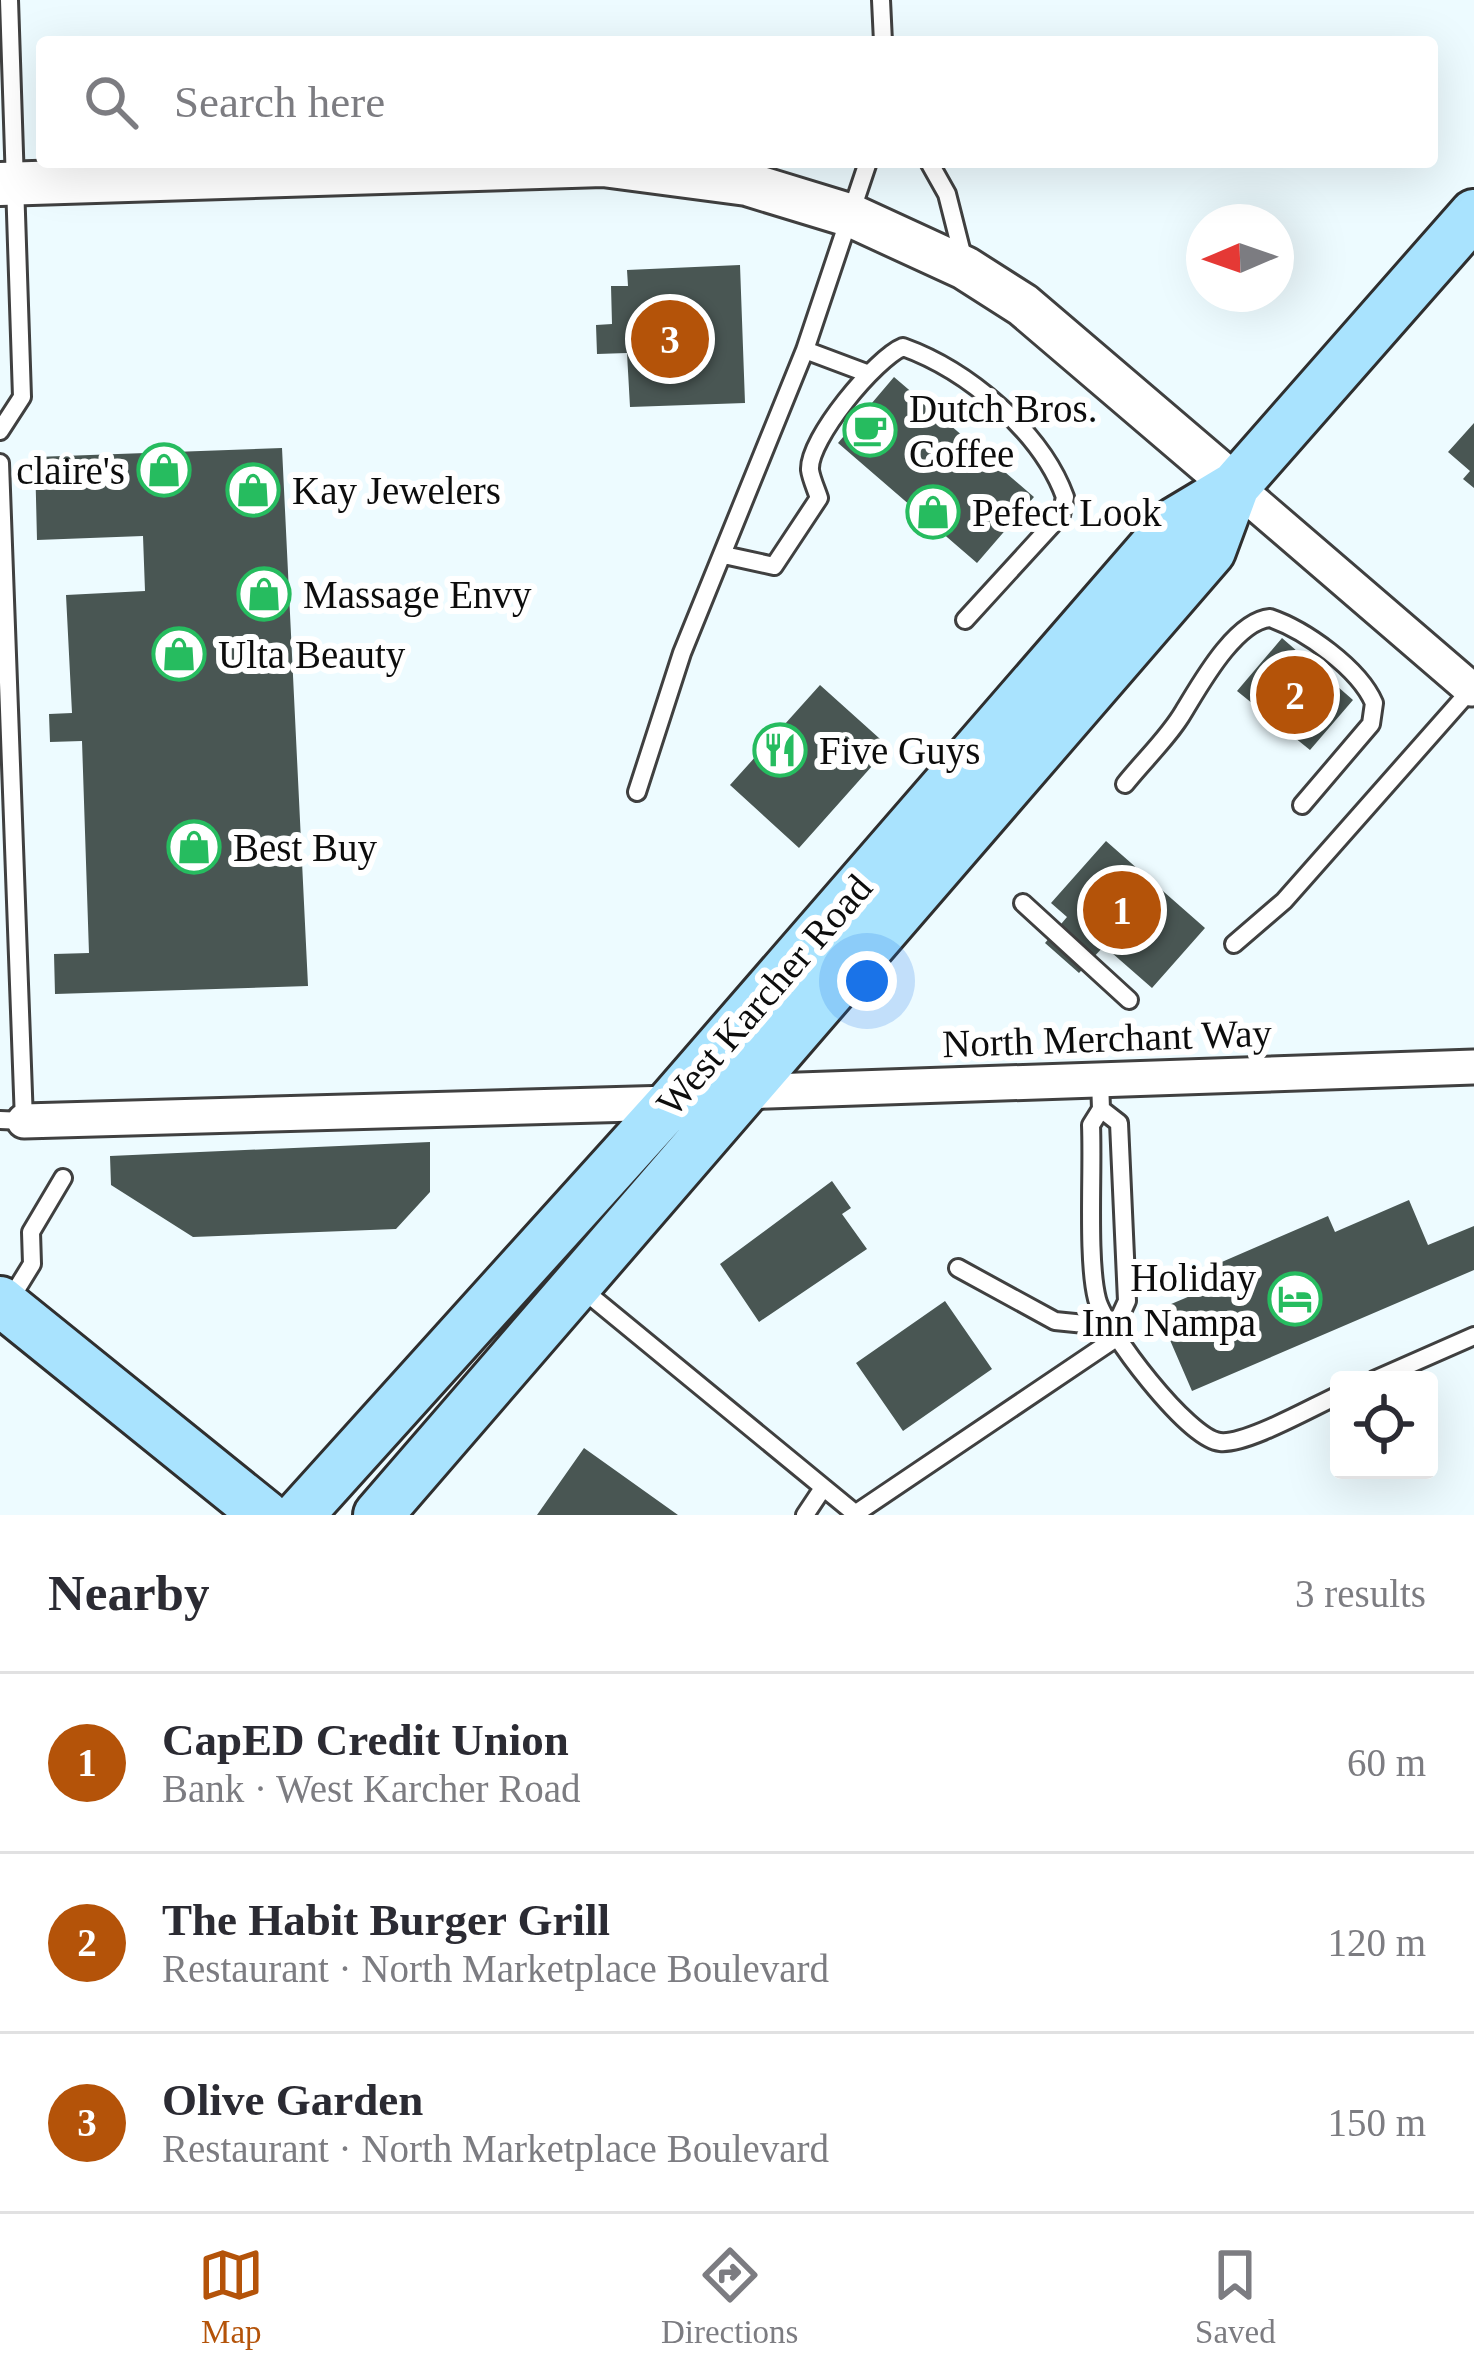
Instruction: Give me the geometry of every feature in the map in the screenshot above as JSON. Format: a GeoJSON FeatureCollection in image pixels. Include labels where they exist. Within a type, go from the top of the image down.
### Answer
{"type":"FeatureCollection","features":[{"type":"Feature","properties":{"kind":"main road","name":"West Karcher Road"},"geometry":{"type":"LineString","coordinates":[[298,1515],[671,1103],[1175,522],[1235,486],[1474,214]]}},
{"type":"Feature","properties":{"kind":"main road","name":"West Karcher Road"},"geometry":{"type":"LineString","coordinates":[[378,1515],[1211,551],[1235,486]]}},
{"type":"Feature","properties":{"kind":"main road"},"geometry":{"type":"LineString","coordinates":[[743,1092],[752,1048],[868,912],[865,878]]}},
{"type":"Feature","properties":{"kind":"main road"},"geometry":{"type":"LineString","coordinates":[[4,1302],[266,1515]]}},
{"type":"Feature","properties":{"kind":"street"},"geometry":{"type":"LineString","coordinates":[[8,184],[509,168]]}},
{"type":"Feature","properties":{"kind":"street"},"geometry":{"type":"LineString","coordinates":[[626,168],[747,184],[852,216],[965,268],[1023,305],[1473,689]]}},
{"type":"Feature","properties":{"kind":"street","name":"North Merchant Way"},"geometry":{"type":"LineString","coordinates":[[743,1092],[1101,1094],[1474,1067]]}},
{"type":"Feature","properties":{"kind":"street"},"geometry":{"type":"LineString","coordinates":[[12,1121],[671,1103]]}},
{"type":"Feature","properties":{"kind":"lane"},"geometry":{"type":"LineString","coordinates":[[0,431],[22,397],[8,184],[9,0]]}},
{"type":"Feature","properties":{"kind":"lane"},"geometry":{"type":"LineString","coordinates":[[881,0],[883,36]]}},
{"type":"Feature","properties":{"kind":"lane"},"geometry":{"type":"LineString","coordinates":[[637,792],[682,653],[805,350],[866,168]]}},
{"type":"Feature","properties":{"kind":"lane"},"geometry":{"type":"LineString","coordinates":[[932,168],[947,194],[965,268]]}},
{"type":"Feature","properties":{"kind":"lane"},"geometry":{"type":"LineString","coordinates":[[724,555],[774,566],[819,498],[810,469],[813,453],[869,374],[886,354],[903,347],[933,358],[991,400],[1035,445],[1065,497],[1061,515],[965,620]]}},
{"type":"Feature","properties":{"kind":"lane"},"geometry":{"type":"LineString","coordinates":[[805,350],[869,374]]}},
{"type":"Feature","properties":{"kind":"lane"},"geometry":{"type":"LineString","coordinates":[[0,463],[12,1121]]}},
{"type":"Feature","properties":{"kind":"lane"},"geometry":{"type":"LineString","coordinates":[[1125,784],[1186,708],[1190,691],[1258,619],[1282,623],[1318,646],[1364,686],[1375,714],[1302,805]]}},
{"type":"Feature","properties":{"kind":"lane"},"geometry":{"type":"LineString","coordinates":[[1234,944],[1284,901],[1473,689]]}},
{"type":"Feature","properties":{"kind":"lane"},"geometry":{"type":"LineString","coordinates":[[1023,903],[1130,1000]]}},
{"type":"Feature","properties":{"kind":"lane"},"geometry":{"type":"LineString","coordinates":[[1101,1094],[1091,1125],[1097,1302],[1179,1417],[1216,1442],[1237,1439],[1330,1399]]}},
{"type":"Feature","properties":{"kind":"lane"},"geometry":{"type":"LineString","coordinates":[[576,1285],[856,1514],[1117,1332],[1126,1301],[1119,1123],[1101,1094]]}},
{"type":"Feature","properties":{"kind":"lane"},"geometry":{"type":"LineString","coordinates":[[4,1302],[32,1264],[31,1232],[63,1178]]}},
{"type":"Feature","properties":{"kind":"lane"},"geometry":{"type":"LineString","coordinates":[[958,1268],[1054,1321],[1117,1332]]}},
{"type":"Feature","properties":{"kind":"lane"},"geometry":{"type":"LineString","coordinates":[[1394,1371],[1474,1336]]}},
{"type":"Feature","properties":{"kind":"lane"},"geometry":{"type":"LineString","coordinates":[[805,1515],[823,1488]]}},
{"type":"Feature","properties":{"kind":"building"},"geometry":{"type":"Polygon","coordinates":[[[740,265],[745,403],[630,407],[627,353],[597,354],[596,325],[612,324],[611,286],[628,286],[627,270],[740,265]]]}},
{"type":"Feature","properties":{"kind":"building"},"geometry":{"type":"Polygon","coordinates":[[[894,377],[1034,497],[977,563],[838,443],[894,377]]]}},
{"type":"Feature","properties":{"kind":"building"},"geometry":{"type":"Polygon","coordinates":[[[1474,423],[1474,488],[1463,479],[1470,471],[1448,452],[1474,423]]]}},
{"type":"Feature","properties":{"kind":"building"},"geometry":{"type":"Polygon","coordinates":[[[282,448],[308,986],[55,994],[54,954],[89,953],[82,741],[50,742],[49,714],[72,713],[66,595],[145,591],[143,536],[37,540],[35,457],[282,448]]]}},
{"type":"Feature","properties":{"kind":"building"},"geometry":{"type":"Polygon","coordinates":[[[1282,638],[1353,700],[1310,750],[1237,691],[1282,638]]]}},
{"type":"Feature","properties":{"kind":"building"},"geometry":{"type":"Polygon","coordinates":[[[820,685],[889,747],[799,848],[730,785],[820,685]]]}},
{"type":"Feature","properties":{"kind":"building"},"geometry":{"type":"Polygon","coordinates":[[[1106,841],[1205,928],[1152,988],[1104,946],[1079,973],[1045,943],[1067,917],[1051,903],[1106,841]]]}},
{"type":"Feature","properties":{"kind":"building"},"geometry":{"type":"Polygon","coordinates":[[[430,1142],[430,1192],[396,1229],[193,1237],[111,1185],[110,1156],[430,1142]]]}},
{"type":"Feature","properties":{"kind":"building"},"geometry":{"type":"Polygon","coordinates":[[[832,1181],[851,1208],[842,1214],[867,1249],[759,1322],[720,1264],[832,1181]]]}},
{"type":"Feature","properties":{"kind":"building","name":"Holiday Inn Nampa"},"geometry":{"type":"Polygon","coordinates":[[[1409,1200],[1428,1245],[1474,1226],[1474,1270],[1192,1391],[1157,1310],[1209,1288],[1201,1271],[1328,1216],[1335,1232],[1409,1200]]]}},
{"type":"Feature","properties":{"kind":"building"},"geometry":{"type":"Polygon","coordinates":[[[945,1301],[992,1369],[903,1431],[856,1363],[945,1301]]]}},
{"type":"Feature","properties":{"kind":"building"},"geometry":{"type":"Polygon","coordinates":[[[584,1448],[678,1515],[537,1515],[584,1448]]]}},
{"type":"Feature","properties":{"kind":"place","name":"Olive Garden"},"geometry":{"type":"Point","coordinates":[670,339]}},
{"type":"Feature","properties":{"kind":"place","name":"Dutch Bros. Coffee"},"geometry":{"type":"Point","coordinates":[870,430]}},
{"type":"Feature","properties":{"kind":"place","name":"claire's"},"geometry":{"type":"Point","coordinates":[164,470]}},
{"type":"Feature","properties":{"kind":"place","name":"Kay Jewelers"},"geometry":{"type":"Point","coordinates":[253,490]}},
{"type":"Feature","properties":{"kind":"place","name":"Pefect Look"},"geometry":{"type":"Point","coordinates":[933,512]}},
{"type":"Feature","properties":{"kind":"place","name":"Massage Envy"},"geometry":{"type":"Point","coordinates":[264,594]}},
{"type":"Feature","properties":{"kind":"place","name":"Ulta Beauty"},"geometry":{"type":"Point","coordinates":[179,654]}},
{"type":"Feature","properties":{"kind":"place","name":"The Habit Burger Grill"},"geometry":{"type":"Point","coordinates":[1295,695]}},
{"type":"Feature","properties":{"kind":"place","name":"Five Guys"},"geometry":{"type":"Point","coordinates":[780,750]}},
{"type":"Feature","properties":{"kind":"place","name":"Best Buy"},"geometry":{"type":"Point","coordinates":[194,847]}},
{"type":"Feature","properties":{"kind":"place","name":"CapED Credit Union"},"geometry":{"type":"Point","coordinates":[1122,910]}},
{"type":"Feature","properties":{"kind":"place","name":"Holiday Inn Nampa"},"geometry":{"type":"Point","coordinates":[1295,1299]}}]}
